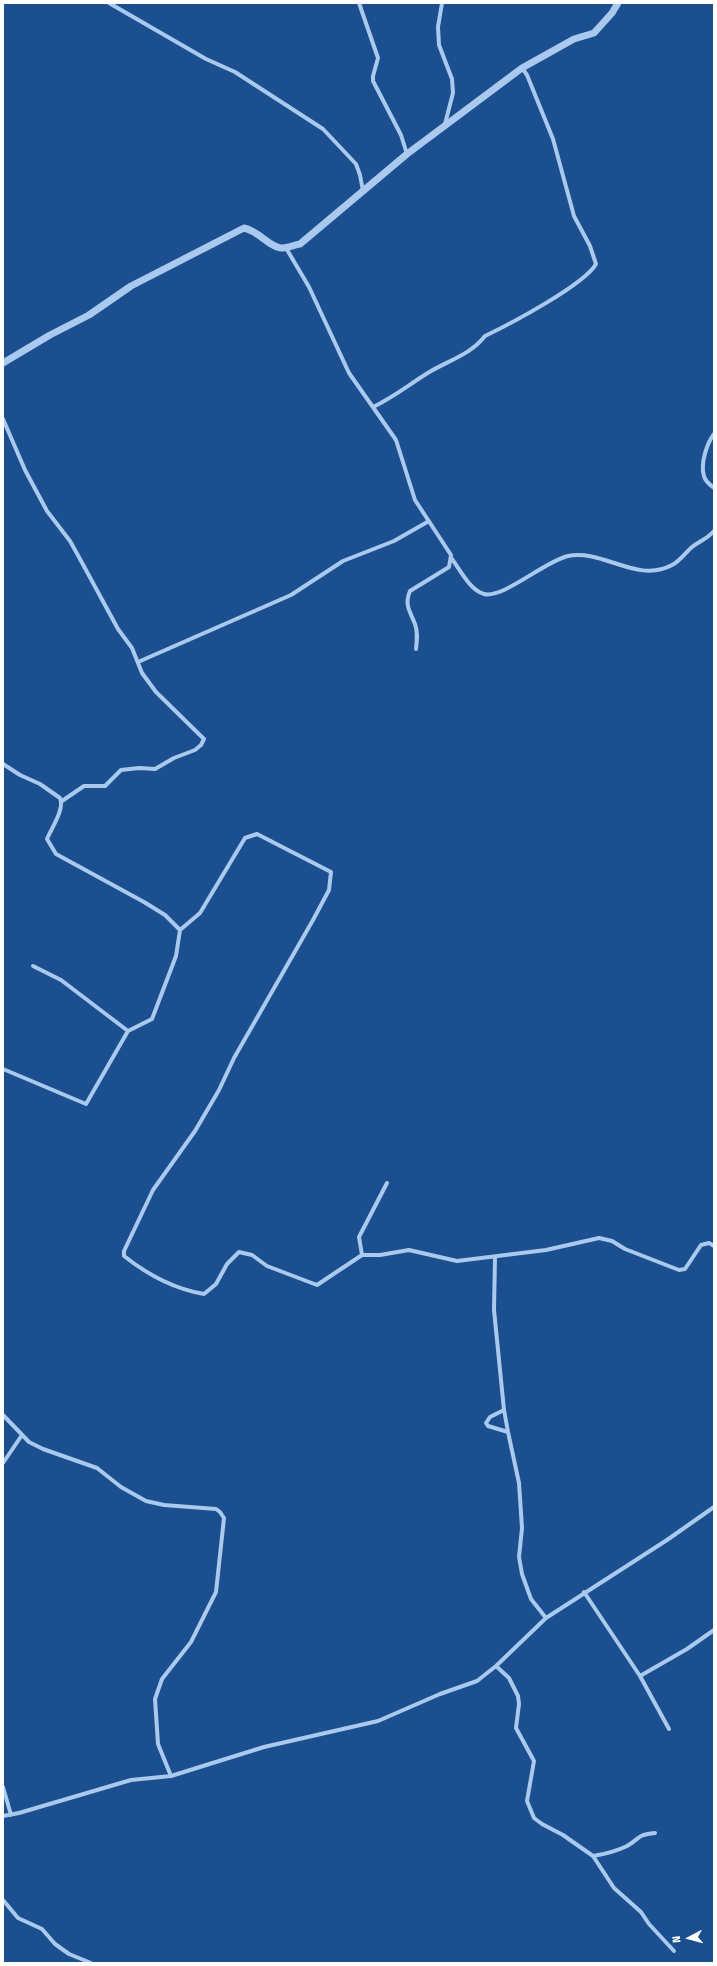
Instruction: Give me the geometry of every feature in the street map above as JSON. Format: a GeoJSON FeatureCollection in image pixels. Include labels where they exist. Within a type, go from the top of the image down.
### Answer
{"type":"FeatureCollection","features":[{"type":"Feature","properties":{"kind":"street"},"geometry":{"type":"LineString","coordinates":[[109,3],[206,59],[235,72],[323,129],[356,164],[360,175],[363,192]]}},
{"type":"Feature","properties":{"kind":"street"},"geometry":{"type":"LineString","coordinates":[[359,3],[378,58],[373,81],[401,135],[407,154]]}},
{"type":"Feature","properties":{"kind":"street"},"geometry":{"type":"LineString","coordinates":[[442,3],[438,27],[439,45],[452,79],[453,93],[445,124]]}},
{"type":"Feature","properties":{"kind":"street"},"geometry":{"type":"LineString","coordinates":[[3,363],[50,335],[89,315],[131,286],[244,228],[261,235],[274,246],[286,248],[300,244],[407,154],[445,124],[522,68],[574,39],[594,33],[612,13],[618,3]]}},
{"type":"Feature","properties":{"kind":"street"},"geometry":{"type":"LineString","coordinates":[[373,407],[397,395],[431,371],[465,354],[480,343],[485,336],[540,306],[586,276],[596,264],[590,246],[574,216],[553,139],[527,75],[522,68]]}},
{"type":"Feature","properties":{"kind":"street"},"geometry":{"type":"LineString","coordinates":[[286,248],[309,287],[349,373],[396,440],[415,500],[451,555],[452,559],[475,590],[485,595],[503,591],[542,567],[568,556],[589,556],[640,571],[671,566],[693,547],[707,539],[714,531]]}},
{"type":"Feature","properties":{"kind":"street"},"geometry":{"type":"LineString","coordinates":[[3,419],[25,470],[47,511],[70,541],[138,662],[142,673],[156,692],[175,712],[203,736],[204,739],[201,745],[195,750],[174,758],[155,770],[140,768],[121,770],[105,786],[84,786],[62,801],[47,839],[56,854],[144,902],[165,915],[180,930]]}},
{"type":"Feature","properties":{"kind":"street"},"geometry":{"type":"LineString","coordinates":[[714,434],[707,446],[703,469],[704,476],[714,488]]}},
{"type":"Feature","properties":{"kind":"street"},"geometry":{"type":"LineString","coordinates":[[138,662],[291,596],[343,561],[394,540],[429,521]]}},
{"type":"Feature","properties":{"kind":"street"},"geometry":{"type":"LineString","coordinates":[[416,649],[418,638],[415,623],[407,608],[407,598],[410,591],[449,568],[452,559]]}},
{"type":"Feature","properties":{"kind":"street"},"geometry":{"type":"LineString","coordinates":[[3,764],[20,775],[58,795],[62,801]]}},
{"type":"Feature","properties":{"kind":"street"},"geometry":{"type":"LineString","coordinates":[[3,1069],[86,1104],[128,1031],[152,1019],[176,956],[180,930],[200,913],[245,838],[257,834],[331,872],[329,890],[234,1058],[211,1104],[195,1131],[154,1190],[124,1251],[124,1256],[156,1278],[186,1291],[204,1294],[216,1284],[227,1264],[240,1252],[252,1255],[267,1266],[317,1285],[362,1255],[409,1250],[457,1261],[546,1250],[598,1238],[612,1241],[625,1249],[679,1270],[685,1269],[702,1245],[709,1243],[714,1246]]}},
{"type":"Feature","properties":{"kind":"street"},"geometry":{"type":"LineString","coordinates":[[33,966],[61,980],[128,1031]]}},
{"type":"Feature","properties":{"kind":"street"},"geometry":{"type":"LineString","coordinates":[[362,1255],[359,1237],[387,1183]]}},
{"type":"Feature","properties":{"kind":"street"},"geometry":{"type":"LineString","coordinates":[[495,1257],[494,1310],[504,1410],[519,1483],[522,1537],[519,1557],[522,1574],[531,1598],[546,1618]]}},
{"type":"Feature","properties":{"kind":"street"},"geometry":{"type":"LineString","coordinates":[[504,1410],[490,1417],[486,1423],[488,1426],[508,1432]]}},
{"type":"Feature","properties":{"kind":"street"},"geometry":{"type":"LineString","coordinates":[[3,1415],[29,1442],[43,1449],[97,1468],[121,1487],[146,1501],[164,1505],[216,1509],[224,1518],[216,1592],[191,1642],[162,1679],[155,1699],[158,1744],[171,1776]]}},
{"type":"Feature","properties":{"kind":"street"},"geometry":{"type":"LineString","coordinates":[[3,1463],[22,1435]]}},
{"type":"Feature","properties":{"kind":"street"},"geometry":{"type":"LineString","coordinates":[[3,1816],[132,1780],[171,1776],[264,1747],[309,1735],[378,1721],[440,1694],[477,1681],[496,1666],[546,1618],[584,1592],[667,1540],[714,1507]]}},
{"type":"Feature","properties":{"kind":"street"},"geometry":{"type":"LineString","coordinates":[[584,1592],[640,1676],[669,1729]]}},
{"type":"Feature","properties":{"kind":"street"},"geometry":{"type":"LineString","coordinates":[[640,1676],[687,1649],[714,1630]]}},
{"type":"Feature","properties":{"kind":"street"},"geometry":{"type":"LineString","coordinates":[[496,1666],[509,1678],[518,1696],[519,1704],[516,1728],[534,1761],[527,1795],[529,1810],[534,1818],[542,1824],[563,1835],[594,1856],[614,1888],[641,1912],[649,1924],[674,1951]]}},
{"type":"Feature","properties":{"kind":"street"},"geometry":{"type":"LineString","coordinates":[[3,1788],[11,1815]]}},
{"type":"Feature","properties":{"kind":"street"},"geometry":{"type":"LineString","coordinates":[[594,1856],[617,1850],[627,1846],[640,1836],[655,1833]]}},
{"type":"Feature","properties":{"kind":"street"},"geometry":{"type":"LineString","coordinates":[[3,1900],[18,1918],[42,1929],[55,1944],[69,1954],[91,1963]]}}]}
